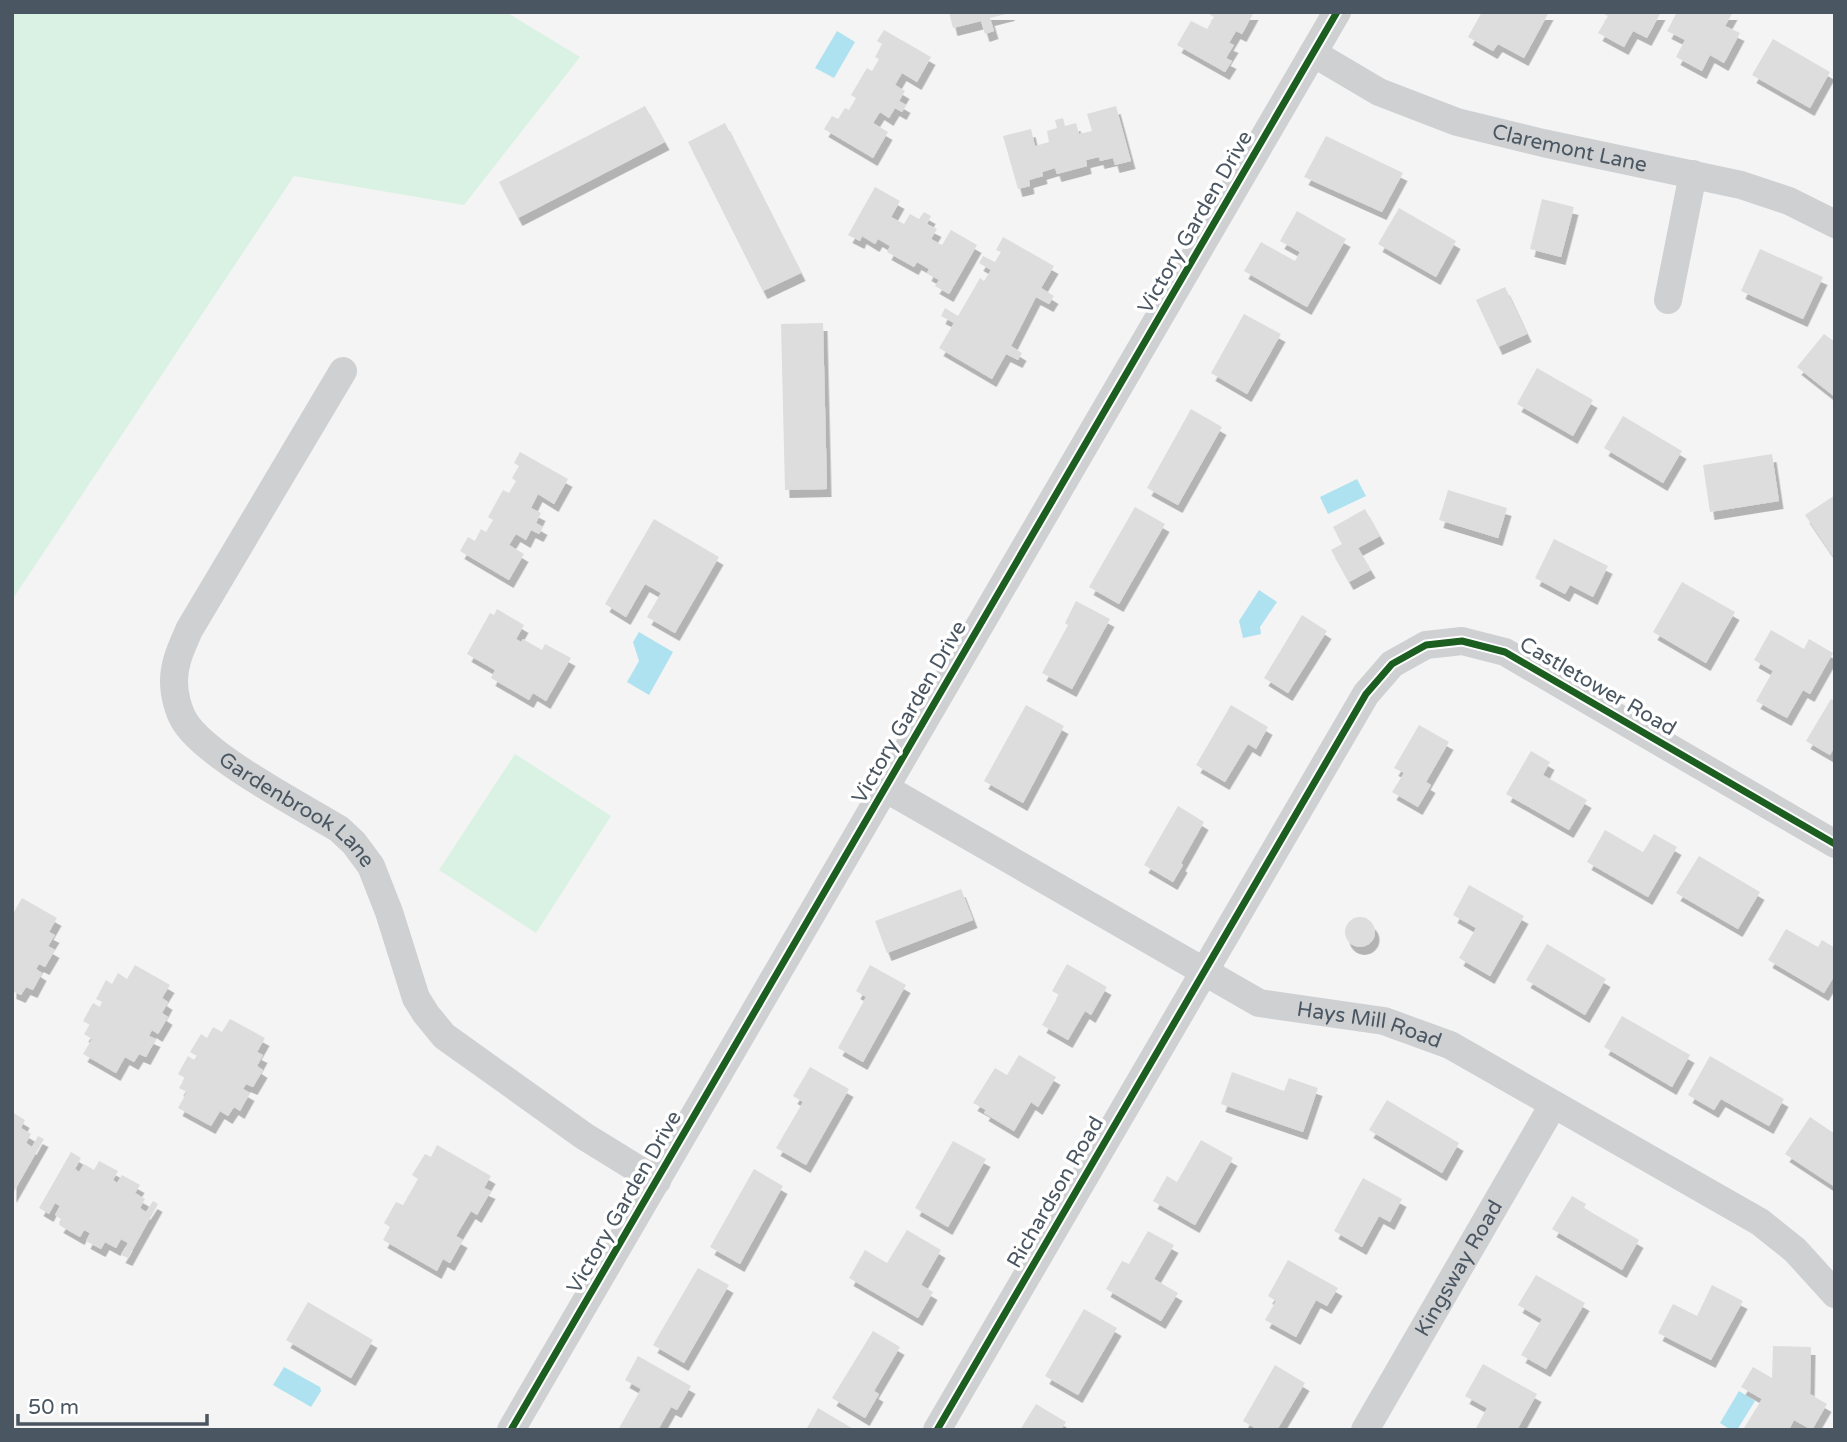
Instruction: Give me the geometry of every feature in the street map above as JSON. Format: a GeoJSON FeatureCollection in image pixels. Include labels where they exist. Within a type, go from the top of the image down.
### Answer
{"type":"FeatureCollection","features":[{"type":"Feature","properties":{"kind":"street","name":"Victory Garden Drive"},"geometry":{"type":"LineString","coordinates":[[511,1430],[1337,12]]}},
{"type":"Feature","properties":{"kind":"street","name":"Claremont Lane"},"geometry":{"type":"LineString","coordinates":[[1313,53],[1379,92],[1457,121],[1543,144],[1741,186],[1789,201],[1835,224]]}},
{"type":"Feature","properties":{"kind":"street"},"geometry":{"type":"LineString","coordinates":[[1668,300],[1693,174]]}},
{"type":"Feature","properties":{"kind":"street","name":"Gardenbrook Lane"},"geometry":{"type":"LineString","coordinates":[[343,371],[189,630],[176,660],[174,682],[178,705],[186,723],[230,763],[339,829],[354,843],[371,866],[389,912],[416,998],[444,1036],[584,1136],[657,1181]]}},
{"type":"Feature","properties":{"kind":"street","name":"Castletower Road"},"geometry":{"type":"LineString","coordinates":[[1203,972],[1366,694],[1392,664],[1426,645],[1462,640],[1505,652],[1835,844]]}},
{"type":"Feature","properties":{"kind":"street","name":"Hays Mill Road"},"geometry":{"type":"LineString","coordinates":[[885,788],[1259,1003],[1384,1021],[1450,1045],[1760,1222],[1795,1250],[1835,1294]]}},
{"type":"Feature","properties":{"kind":"street","name":"Richardson Road"},"geometry":{"type":"LineString","coordinates":[[937,1430],[1203,972]]}},
{"type":"Feature","properties":{"kind":"street","name":"Kingsway Road"},"geometry":{"type":"LineString","coordinates":[[1365,1430],[1553,1105]]}},
{"type":"Feature","properties":{"kind":"green space"},"geometry":{"type":"Polygon","coordinates":[[[12,12],[506,12],[580,57],[464,205],[294,176],[12,600],[12,12]]]}},
{"type":"Feature","properties":{"kind":"green space"},"geometry":{"type":"Polygon","coordinates":[[[515,754],[611,816],[536,933],[439,870],[515,754]]]}},
{"type":"Feature","properties":{"kind":"water"},"geometry":{"type":"Polygon","coordinates":[[[837,31],[855,42],[834,78],[815,68],[837,31]]]}},
{"type":"Feature","properties":{"kind":"water"},"geometry":{"type":"Polygon","coordinates":[[[1357,479],[1366,496],[1328,514],[1320,497],[1357,479]]]}},
{"type":"Feature","properties":{"kind":"water"},"geometry":{"type":"Polygon","coordinates":[[[1259,590],[1277,602],[1260,627],[1261,634],[1243,638],[1239,621],[1259,590]]]}},
{"type":"Feature","properties":{"kind":"water"},"geometry":{"type":"Polygon","coordinates":[[[639,632],[673,652],[649,695],[627,682],[639,661],[633,642],[639,632]]]}},
{"type":"Feature","properties":{"kind":"water"},"geometry":{"type":"Polygon","coordinates":[[[284,1367],[320,1387],[321,1391],[311,1407],[273,1385],[284,1367]]]}},
{"type":"Feature","properties":{"kind":"water"},"geometry":{"type":"Polygon","coordinates":[[[1739,1391],[1755,1401],[1737,1430],[1731,1430],[1720,1423],[1739,1391]]]}},
{"type":"Feature","properties":{"kind":"building"},"geometry":{"type":"Polygon","coordinates":[[[949,12],[1010,13],[990,18],[994,31],[985,34],[981,21],[953,28],[949,12]]]}},
{"type":"Feature","properties":{"kind":"building"},"geometry":{"type":"Polygon","coordinates":[[[1206,12],[1254,12],[1242,34],[1236,31],[1229,43],[1234,45],[1226,58],[1232,61],[1225,72],[1177,45],[1191,21],[1207,29],[1214,17],[1206,12]]]}},
{"type":"Feature","properties":{"kind":"building"},"geometry":{"type":"Polygon","coordinates":[[[1482,12],[1549,12],[1524,58],[1498,44],[1493,51],[1468,37],[1482,12]]]}},
{"type":"Feature","properties":{"kind":"building"},"geometry":{"type":"Polygon","coordinates":[[[1600,12],[1661,12],[1647,38],[1633,31],[1624,47],[1598,33],[1608,16],[1600,12]]]}},
{"type":"Feature","properties":{"kind":"building"},"geometry":{"type":"Polygon","coordinates":[[[1677,12],[1733,12],[1725,26],[1740,33],[1724,63],[1710,55],[1702,71],[1676,57],[1685,40],[1667,31],[1677,12]]]}},
{"type":"Feature","properties":{"kind":"building"},"geometry":{"type":"Polygon","coordinates":[[[884,30],[931,57],[917,82],[902,73],[895,85],[905,91],[899,101],[906,105],[902,112],[895,108],[889,118],[880,112],[873,123],[888,132],[873,158],[824,129],[832,116],[838,119],[845,108],[849,110],[856,98],[851,95],[867,68],[872,71],[879,59],[875,57],[882,44],[877,41],[884,30]]]}},
{"type":"Feature","properties":{"kind":"building"},"geometry":{"type":"Polygon","coordinates":[[[1773,39],[1830,72],[1810,108],[1752,75],[1773,39]]]}},
{"type":"Feature","properties":{"kind":"building"},"geometry":{"type":"Polygon","coordinates":[[[645,106],[665,142],[518,218],[499,182],[645,106]]]}},
{"type":"Feature","properties":{"kind":"building"},"geometry":{"type":"Polygon","coordinates":[[[1116,106],[1131,161],[1115,165],[1113,158],[1086,160],[1087,166],[1057,174],[1055,168],[1042,172],[1043,176],[1029,180],[1030,186],[1018,189],[1003,136],[1031,129],[1035,146],[1049,142],[1047,131],[1057,128],[1055,120],[1063,118],[1065,126],[1076,123],[1079,134],[1092,131],[1087,114],[1116,106]]]}},
{"type":"Feature","properties":{"kind":"building"},"geometry":{"type":"Polygon","coordinates":[[[725,123],[801,273],[763,291],[688,142],[725,123]]]}},
{"type":"Feature","properties":{"kind":"building"},"geometry":{"type":"Polygon","coordinates":[[[1326,136],[1403,173],[1382,212],[1304,177],[1326,136]]]}},
{"type":"Feature","properties":{"kind":"building"},"geometry":{"type":"Polygon","coordinates":[[[875,187],[900,201],[891,217],[904,224],[910,214],[919,219],[924,212],[931,216],[927,224],[937,229],[931,239],[942,245],[951,230],[977,245],[949,294],[935,286],[939,280],[927,273],[929,269],[917,262],[914,267],[887,252],[890,246],[878,239],[875,244],[862,236],[860,241],[848,235],[875,187]]]}},
{"type":"Feature","properties":{"kind":"building"},"geometry":{"type":"Polygon","coordinates":[[[1542,199],[1574,207],[1561,257],[1530,249],[1542,199]]]}},
{"type":"Feature","properties":{"kind":"building"},"geometry":{"type":"Polygon","coordinates":[[[1399,208],[1456,241],[1436,277],[1378,244],[1399,208]]]}},
{"type":"Feature","properties":{"kind":"building"},"geometry":{"type":"Polygon","coordinates":[[[1297,211],[1346,239],[1307,307],[1244,271],[1261,242],[1295,261],[1300,252],[1280,241],[1297,211]]]}},
{"type":"Feature","properties":{"kind":"building"},"geometry":{"type":"Polygon","coordinates":[[[1003,237],[1054,266],[1041,288],[1054,296],[1049,304],[1036,297],[1011,346],[1022,353],[1018,360],[1006,354],[992,379],[939,348],[954,323],[941,316],[945,308],[958,316],[980,278],[984,281],[991,270],[979,263],[983,256],[995,262],[1001,252],[996,250],[1003,237]]]}},
{"type":"Feature","properties":{"kind":"building"},"geometry":{"type":"Polygon","coordinates":[[[1760,249],[1823,277],[1803,319],[1741,291],[1760,249]]]}},
{"type":"Feature","properties":{"kind":"building"},"geometry":{"type":"Polygon","coordinates":[[[1505,287],[1527,334],[1498,347],[1476,300],[1505,287]]]}},
{"type":"Feature","properties":{"kind":"building"},"geometry":{"type":"Polygon","coordinates":[[[1244,314],[1281,334],[1247,394],[1211,373],[1244,314]]]}},
{"type":"Feature","properties":{"kind":"building"},"geometry":{"type":"Polygon","coordinates":[[[823,323],[827,489],[785,490],[781,324],[823,323]]]}},
{"type":"Feature","properties":{"kind":"building"},"geometry":{"type":"Polygon","coordinates":[[[1824,334],[1835,342],[1835,397],[1797,367],[1824,334]]]}},
{"type":"Feature","properties":{"kind":"building"},"geometry":{"type":"Polygon","coordinates":[[[1537,368],[1593,400],[1573,436],[1517,404],[1537,368]]]}},
{"type":"Feature","properties":{"kind":"building"},"geometry":{"type":"Polygon","coordinates":[[[1191,409],[1222,427],[1178,505],[1147,488],[1191,409]]]}},
{"type":"Feature","properties":{"kind":"building"},"geometry":{"type":"Polygon","coordinates":[[[1623,416],[1682,451],[1663,483],[1604,448],[1623,416]]]}},
{"type":"Feature","properties":{"kind":"building"},"geometry":{"type":"Polygon","coordinates":[[[520,452],[568,479],[554,504],[538,494],[531,508],[541,513],[536,523],[543,527],[539,534],[531,530],[526,540],[516,534],[509,545],[524,554],[509,580],[460,551],[468,537],[475,541],[481,529],[486,532],[493,520],[488,517],[503,490],[509,493],[516,481],[512,478],[519,466],[514,463],[520,452]]]}},
{"type":"Feature","properties":{"kind":"building"},"geometry":{"type":"Polygon","coordinates":[[[1772,454],[1779,501],[1710,512],[1703,465],[1772,454]]]}},
{"type":"Feature","properties":{"kind":"building"},"geometry":{"type":"Polygon","coordinates":[[[1448,490],[1507,508],[1498,538],[1439,520],[1448,490]]]}},
{"type":"Feature","properties":{"kind":"building"},"geometry":{"type":"Polygon","coordinates":[[[1835,495],[1835,559],[1805,515],[1835,495]]]}},
{"type":"Feature","properties":{"kind":"building"},"geometry":{"type":"Polygon","coordinates":[[[1135,507],[1165,524],[1119,604],[1089,587],[1135,507]]]}},
{"type":"Feature","properties":{"kind":"building"},"geometry":{"type":"Polygon","coordinates":[[[1365,509],[1380,536],[1358,548],[1371,570],[1349,582],[1331,550],[1342,544],[1333,527],[1365,509]]]}},
{"type":"Feature","properties":{"kind":"building"},"geometry":{"type":"Polygon","coordinates":[[[654,519],[719,557],[675,633],[647,617],[661,593],[645,584],[626,617],[605,604],[654,519]]]}},
{"type":"Feature","properties":{"kind":"building"},"geometry":{"type":"Polygon","coordinates":[[[1554,539],[1608,566],[1593,597],[1570,585],[1565,594],[1535,578],[1554,539]]]}},
{"type":"Feature","properties":{"kind":"building"},"geometry":{"type":"Polygon","coordinates":[[[1682,582],[1735,612],[1706,663],[1653,632],[1682,582]]]}},
{"type":"Feature","properties":{"kind":"building"},"geometry":{"type":"Polygon","coordinates":[[[1076,601],[1110,619],[1072,689],[1042,673],[1068,625],[1065,623],[1076,601]]]}},
{"type":"Feature","properties":{"kind":"building"},"geometry":{"type":"Polygon","coordinates":[[[497,609],[524,625],[516,639],[521,642],[523,639],[542,650],[545,644],[571,658],[546,701],[533,693],[529,700],[491,678],[495,670],[467,654],[490,613],[494,615],[497,609]]]}},
{"type":"Feature","properties":{"kind":"building"},"geometry":{"type":"Polygon","coordinates":[[[1302,615],[1327,631],[1288,693],[1264,678],[1302,615]]]}},
{"type":"Feature","properties":{"kind":"building"},"geometry":{"type":"Polygon","coordinates":[[[1771,630],[1804,649],[1809,639],[1833,653],[1810,694],[1803,690],[1787,718],[1756,701],[1773,671],[1754,660],[1771,630]]]}},
{"type":"Feature","properties":{"kind":"building"},"geometry":{"type":"Polygon","coordinates":[[[1831,699],[1835,701],[1835,746],[1830,755],[1806,741],[1831,699]]]}},
{"type":"Feature","properties":{"kind":"building"},"geometry":{"type":"Polygon","coordinates":[[[1026,705],[1064,726],[1023,803],[984,781],[1026,705]]]}},
{"type":"Feature","properties":{"kind":"building"},"geometry":{"type":"Polygon","coordinates":[[[1231,705],[1268,727],[1256,749],[1248,744],[1225,782],[1196,765],[1231,705]]]}},
{"type":"Feature","properties":{"kind":"building"},"geometry":{"type":"Polygon","coordinates":[[[1419,725],[1449,742],[1426,782],[1431,785],[1418,807],[1392,792],[1404,773],[1394,768],[1419,725]]]}},
{"type":"Feature","properties":{"kind":"building"},"geometry":{"type":"Polygon","coordinates":[[[1531,751],[1550,762],[1543,775],[1587,800],[1569,830],[1506,794],[1531,751]]]}},
{"type":"Feature","properties":{"kind":"building"},"geometry":{"type":"Polygon","coordinates":[[[1178,806],[1204,822],[1173,882],[1144,865],[1178,806]]]}},
{"type":"Feature","properties":{"kind":"building"},"geometry":{"type":"Polygon","coordinates":[[[1605,830],[1643,852],[1654,834],[1677,847],[1648,897],[1587,862],[1605,830]]]}},
{"type":"Feature","properties":{"kind":"building"},"geometry":{"type":"Polygon","coordinates":[[[1699,856],[1760,892],[1738,929],[1676,893],[1699,856]]]}},
{"type":"Feature","properties":{"kind":"building"},"geometry":{"type":"Polygon","coordinates":[[[1469,885],[1524,916],[1490,976],[1459,958],[1476,928],[1453,915],[1469,885]]]}},
{"type":"Feature","properties":{"kind":"building"},"geometry":{"type":"Polygon","coordinates":[[[961,889],[973,920],[887,953],[875,921],[961,889]]]}},
{"type":"Feature","properties":{"kind":"building"},"geometry":{"type":"Polygon","coordinates":[[[22,898],[57,918],[49,932],[55,935],[48,946],[55,950],[45,967],[39,964],[36,969],[42,973],[33,990],[26,987],[21,995],[12,991],[12,911],[14,912],[22,898]]]}},
{"type":"Feature","properties":{"kind":"building"},"geometry":{"type":"Polygon","coordinates":[[[1360,917],[1371,921],[1375,932],[1371,943],[1360,947],[1349,943],[1345,932],[1349,921],[1360,917]]]}},
{"type":"Feature","properties":{"kind":"building"},"geometry":{"type":"Polygon","coordinates":[[[1786,929],[1818,947],[1822,940],[1835,948],[1835,975],[1824,993],[1768,960],[1786,929]]]}},
{"type":"Feature","properties":{"kind":"building"},"geometry":{"type":"Polygon","coordinates":[[[1547,944],[1606,979],[1585,1015],[1526,980],[1547,944]]]}},
{"type":"Feature","properties":{"kind":"building"},"geometry":{"type":"Polygon","coordinates":[[[1067,964],[1107,987],[1091,1015],[1085,1011],[1068,1040],[1042,1025],[1059,995],[1052,991],[1067,964]]]}},
{"type":"Feature","properties":{"kind":"building"},"geometry":{"type":"Polygon","coordinates":[[[135,965],[170,985],[162,998],[168,1002],[162,1013],[168,1017],[158,1034],[152,1030],[149,1036],[156,1039],[146,1057],[139,1054],[134,1062],[125,1057],[116,1073],[83,1054],[92,1039],[84,1034],[90,1025],[83,1021],[93,1003],[100,1007],[102,1002],[96,999],[106,980],[112,984],[118,973],[127,979],[135,965]]]}},
{"type":"Feature","properties":{"kind":"building"},"geometry":{"type":"Polygon","coordinates":[[[870,965],[906,985],[863,1062],[838,1048],[866,997],[856,991],[870,965]]]}},
{"type":"Feature","properties":{"kind":"building"},"geometry":{"type":"Polygon","coordinates":[[[1622,1016],[1690,1055],[1672,1087],[1604,1047],[1622,1016]]]}},
{"type":"Feature","properties":{"kind":"building"},"geometry":{"type":"Polygon","coordinates":[[[230,1019],[265,1038],[257,1052],[263,1055],[257,1066],[263,1070],[253,1087],[246,1084],[243,1089],[250,1093],[240,1111],[234,1107],[228,1116],[220,1111],[211,1126],[178,1108],[187,1092],[179,1088],[185,1078],[178,1074],[188,1056],[194,1060],[197,1056],[190,1052],[201,1034],[207,1038],[213,1027],[222,1032],[230,1019]]]}},
{"type":"Feature","properties":{"kind":"building"},"geometry":{"type":"Polygon","coordinates":[[[1019,1055],[1056,1077],[1038,1107],[1031,1102],[1014,1131],[973,1103],[995,1068],[1007,1075],[1019,1055]]]}},
{"type":"Feature","properties":{"kind":"building"},"geometry":{"type":"Polygon","coordinates":[[[1710,1056],[1784,1099],[1769,1126],[1721,1099],[1714,1110],[1688,1095],[1710,1056]]]}},
{"type":"Feature","properties":{"kind":"building"},"geometry":{"type":"Polygon","coordinates":[[[810,1067],[849,1089],[806,1165],[776,1148],[803,1102],[793,1096],[810,1067]]]}},
{"type":"Feature","properties":{"kind":"building"},"geometry":{"type":"Polygon","coordinates":[[[1232,1072],[1284,1091],[1289,1078],[1318,1088],[1303,1132],[1221,1104],[1232,1072]]]}},
{"type":"Feature","properties":{"kind":"building"},"geometry":{"type":"Polygon","coordinates":[[[1387,1100],[1459,1143],[1442,1173],[1369,1130],[1387,1100]]]}},
{"type":"Feature","properties":{"kind":"building"},"geometry":{"type":"Polygon","coordinates":[[[12,1112],[25,1120],[21,1128],[31,1134],[26,1143],[32,1147],[38,1136],[44,1139],[12,1195],[12,1112]]]}},
{"type":"Feature","properties":{"kind":"building"},"geometry":{"type":"Polygon","coordinates":[[[1810,1117],[1835,1134],[1835,1187],[1785,1154],[1810,1117]]]}},
{"type":"Feature","properties":{"kind":"building"},"geometry":{"type":"Polygon","coordinates":[[[1201,1140],[1233,1158],[1195,1225],[1153,1201],[1167,1176],[1177,1182],[1201,1140]]]}},
{"type":"Feature","properties":{"kind":"building"},"geometry":{"type":"Polygon","coordinates":[[[953,1141],[986,1159],[948,1227],[915,1208],[953,1141]]]}},
{"type":"Feature","properties":{"kind":"building"},"geometry":{"type":"Polygon","coordinates":[[[437,1145],[491,1176],[484,1188],[491,1191],[477,1215],[471,1211],[456,1236],[463,1240],[450,1263],[443,1259],[437,1271],[383,1240],[390,1227],[384,1223],[396,1202],[403,1205],[418,1179],[412,1175],[425,1154],[431,1157],[437,1145]]]}},
{"type":"Feature","properties":{"kind":"building"},"geometry":{"type":"Polygon","coordinates":[[[71,1152],[81,1158],[75,1169],[79,1172],[84,1164],[94,1170],[99,1161],[118,1171],[113,1180],[117,1183],[122,1175],[140,1185],[135,1193],[145,1199],[140,1208],[146,1212],[153,1201],[158,1204],[128,1258],[121,1255],[128,1243],[121,1239],[116,1248],[105,1242],[101,1249],[86,1241],[90,1233],[84,1230],[80,1237],[59,1225],[62,1220],[55,1215],[60,1206],[55,1203],[49,1214],[39,1208],[71,1152]]]}},
{"type":"Feature","properties":{"kind":"building"},"geometry":{"type":"Polygon","coordinates":[[[754,1169],[783,1186],[740,1264],[710,1247],[754,1169]]]}},
{"type":"Feature","properties":{"kind":"building"},"geometry":{"type":"Polygon","coordinates":[[[1363,1178],[1402,1199],[1390,1222],[1379,1216],[1362,1247],[1334,1231],[1363,1178]]]}},
{"type":"Feature","properties":{"kind":"building"},"geometry":{"type":"Polygon","coordinates":[[[1572,1196],[1586,1204],[1584,1208],[1639,1240],[1622,1270],[1552,1229],[1572,1196]]]}},
{"type":"Feature","properties":{"kind":"building"},"geometry":{"type":"Polygon","coordinates":[[[907,1230],[941,1250],[921,1285],[933,1292],[918,1318],[849,1278],[865,1250],[887,1263],[907,1230]]]}},
{"type":"Feature","properties":{"kind":"building"},"geometry":{"type":"Polygon","coordinates":[[[1148,1231],[1174,1245],[1154,1279],[1178,1293],[1161,1321],[1106,1289],[1122,1261],[1129,1264],[1148,1231]]]}},
{"type":"Feature","properties":{"kind":"building"},"geometry":{"type":"Polygon","coordinates":[[[1288,1260],[1338,1288],[1327,1306],[1316,1300],[1296,1337],[1265,1320],[1276,1301],[1268,1296],[1288,1260]]]}},
{"type":"Feature","properties":{"kind":"building"},"geometry":{"type":"Polygon","coordinates":[[[698,1268],[729,1285],[684,1363],[653,1345],[698,1268]]]}},
{"type":"Feature","properties":{"kind":"building"},"geometry":{"type":"Polygon","coordinates":[[[1536,1275],[1585,1303],[1546,1369],[1521,1355],[1542,1319],[1518,1305],[1536,1275]]]}},
{"type":"Feature","properties":{"kind":"building"},"geometry":{"type":"Polygon","coordinates":[[[1712,1285],[1743,1301],[1711,1360],[1658,1333],[1673,1304],[1697,1316],[1712,1285]]]}},
{"type":"Feature","properties":{"kind":"building"},"geometry":{"type":"Polygon","coordinates":[[[308,1302],[373,1340],[351,1378],[286,1340],[308,1302]]]}},
{"type":"Feature","properties":{"kind":"building"},"geometry":{"type":"Polygon","coordinates":[[[1084,1309],[1117,1328],[1078,1395],[1045,1376],[1084,1309]]]}},
{"type":"Feature","properties":{"kind":"building"},"geometry":{"type":"Polygon","coordinates":[[[873,1331],[900,1347],[874,1391],[879,1394],[865,1418],[832,1398],[873,1331]]]}},
{"type":"Feature","properties":{"kind":"building"},"geometry":{"type":"Polygon","coordinates":[[[1773,1346],[1811,1347],[1810,1394],[1827,1404],[1812,1430],[1794,1420],[1789,1430],[1744,1428],[1762,1399],[1741,1387],[1753,1367],[1772,1378],[1773,1346]]]}},
{"type":"Feature","properties":{"kind":"building"},"geometry":{"type":"Polygon","coordinates":[[[638,1356],[691,1386],[677,1410],[671,1407],[658,1430],[618,1430],[641,1389],[625,1380],[638,1356]]]}},
{"type":"Feature","properties":{"kind":"building"},"geometry":{"type":"Polygon","coordinates":[[[1483,1364],[1537,1394],[1517,1430],[1475,1430],[1487,1408],[1465,1396],[1483,1364]]]}},
{"type":"Feature","properties":{"kind":"building"},"geometry":{"type":"Polygon","coordinates":[[[1275,1365],[1305,1383],[1277,1430],[1258,1430],[1243,1421],[1275,1365]]]}},
{"type":"Feature","properties":{"kind":"building"},"geometry":{"type":"Polygon","coordinates":[[[1036,1404],[1066,1422],[1061,1430],[1020,1430],[1036,1404]]]}},
{"type":"Feature","properties":{"kind":"building"},"geometry":{"type":"Polygon","coordinates":[[[818,1408],[855,1430],[806,1430],[818,1408]]]}},
{"type":"Feature","properties":{"kind":"cycle path"},"geometry":{"type":"LineString","coordinates":[[511,1430],[1337,12]]}},
{"type":"Feature","properties":{"kind":"cycle path"},"geometry":{"type":"LineString","coordinates":[[937,1430],[1366,694],[1392,664],[1426,645],[1462,641],[1505,652],[1835,844]]}}]}
